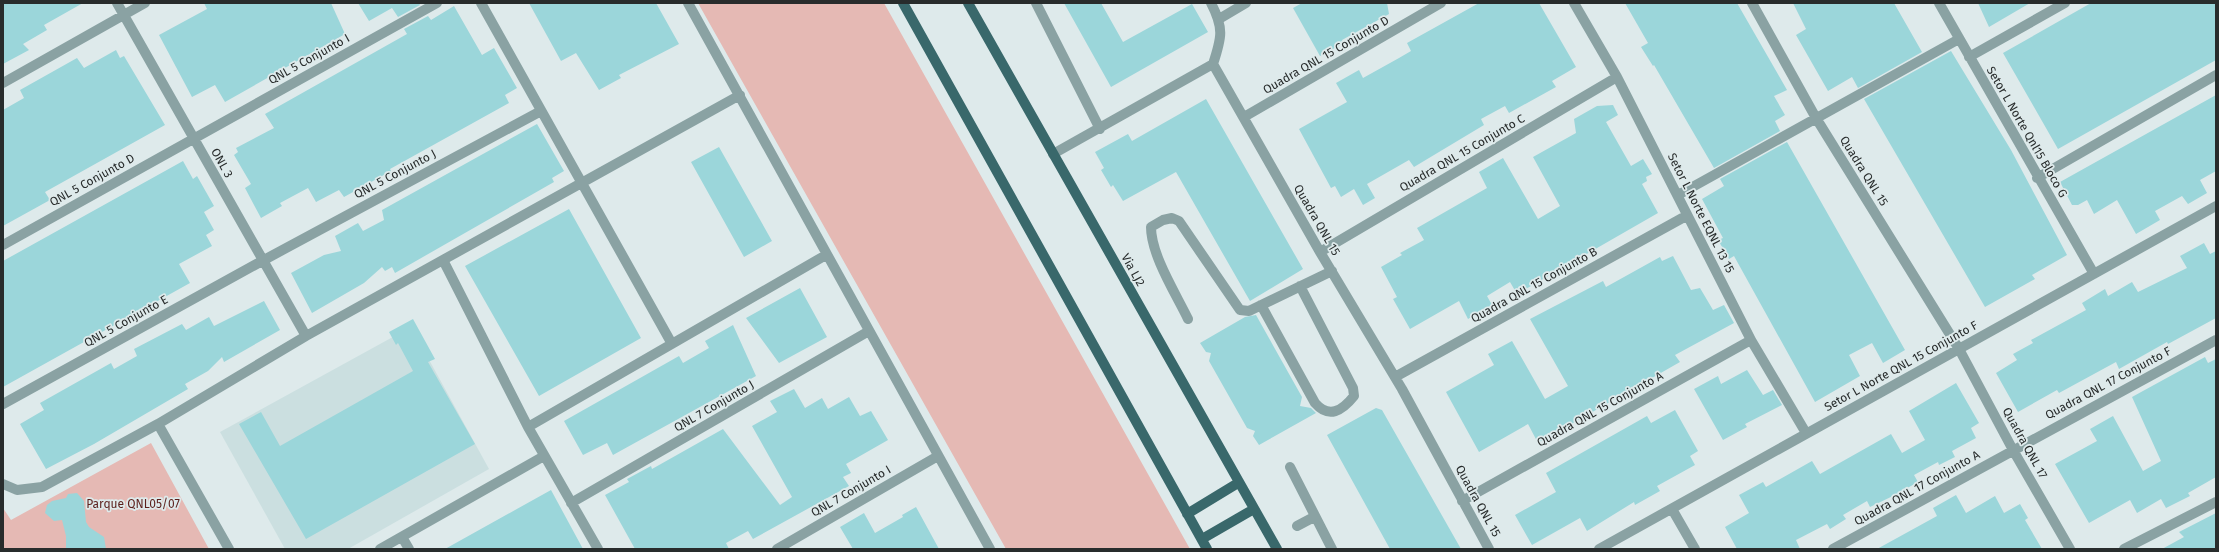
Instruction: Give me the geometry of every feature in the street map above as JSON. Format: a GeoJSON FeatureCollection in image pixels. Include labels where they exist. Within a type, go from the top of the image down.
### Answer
{"type":"FeatureCollection","features":[{"type":"Feature","properties":{"kind":"main road"},"geometry":{"type":"LineString","coordinates":[[903,3],[1207,549]]}},
{"type":"Feature","properties":{"kind":"main road","name":"Via LJ2"},"geometry":{"type":"LineString","coordinates":[[968,3],[1238,483],[1277,549]]}},
{"type":"Feature","properties":{"kind":"main road"},"geometry":{"type":"LineString","coordinates":[[1187,514],[1238,483]]}},
{"type":"Feature","properties":{"kind":"main road"},"geometry":{"type":"LineString","coordinates":[[1202,539],[1254,509]]}},
{"type":"Feature","properties":{"kind":"street","name":"ONL 3"},"geometry":{"type":"LineString","coordinates":[[116,3],[306,336]]}},
{"type":"Feature","properties":{"kind":"street"},"geometry":{"type":"LineString","coordinates":[[3,82],[145,3]]}},
{"type":"Feature","properties":{"kind":"street","name":"QNL 5 Conjunto I"},"geometry":{"type":"LineString","coordinates":[[193,138],[437,3]]}},
{"type":"Feature","properties":{"kind":"street"},"geometry":{"type":"LineString","coordinates":[[481,3],[672,344]]}},
{"type":"Feature","properties":{"kind":"street"},"geometry":{"type":"LineString","coordinates":[[688,3],[740,95],[826,255],[990,549]]}},
{"type":"Feature","properties":{"kind":"street"},"geometry":{"type":"LineString","coordinates":[[1036,3],[1100,129]]}},
{"type":"Feature","properties":{"kind":"street"},"geometry":{"type":"LineString","coordinates":[[1053,154],[1100,129],[1213,64],[1221,42],[1222,31],[1219,19],[1210,3]]}},
{"type":"Feature","properties":{"kind":"street"},"geometry":{"type":"LineString","coordinates":[[1219,19],[1246,3]]}},
{"type":"Feature","properties":{"kind":"street","name":"Quadra QNL 15 Conjunto D"},"geometry":{"type":"LineString","coordinates":[[1244,118],[1441,3]]}},
{"type":"Feature","properties":{"kind":"street","name":"Setor L Norte EQNL 13 15"},"geometry":{"type":"LineString","coordinates":[[1574,3],[1617,77],[1750,340],[1806,434]]}},
{"type":"Feature","properties":{"kind":"street","name":"Quadra QNL 15"},"geometry":{"type":"LineString","coordinates":[[1752,3],[1816,118],[1959,349]]}},
{"type":"Feature","properties":{"kind":"street","name":"Setor L Norte Qnl15 Bloco G"},"geometry":{"type":"LineString","coordinates":[[1939,3],[2094,274]]}},
{"type":"Feature","properties":{"kind":"street"},"geometry":{"type":"LineString","coordinates":[[1969,57],[2065,3]]}},
{"type":"Feature","properties":{"kind":"street"},"geometry":{"type":"LineString","coordinates":[[1678,195],[1959,39]]}},
{"type":"Feature","properties":{"kind":"street","name":"Quadra QNL 15"},"geometry":{"type":"LineString","coordinates":[[1213,64],[1320,252],[1395,376],[1489,549]]}},
{"type":"Feature","properties":{"kind":"street"},"geometry":{"type":"LineString","coordinates":[[2038,178],[2216,75]]}},
{"type":"Feature","properties":{"kind":"street","name":"Quadra QNL 15 Conjunto C"},"geometry":{"type":"LineString","coordinates":[[1320,252],[1617,77]]}},
{"type":"Feature","properties":{"kind":"street"},"geometry":{"type":"LineString","coordinates":[[3,484],[17,490],[42,487],[158,424],[306,336],[740,95]]}},
{"type":"Feature","properties":{"kind":"street","name":"QNL 5 Conjunto J"},"geometry":{"type":"LineString","coordinates":[[262,261],[541,111]]}},
{"type":"Feature","properties":{"kind":"street","name":"QNL 5 Conjunto D"},"geometry":{"type":"LineString","coordinates":[[3,245],[193,138]]}},
{"type":"Feature","properties":{"kind":"street","name":"Setor L Norte QNL 15 Conjunto F"},"geometry":{"type":"LineString","coordinates":[[1599,549],[2216,206]]}},
{"type":"Feature","properties":{"kind":"street","name":"Quadra QNL 15 Conjunto B"},"geometry":{"type":"LineString","coordinates":[[1395,376],[1686,216]]}},
{"type":"Feature","properties":{"kind":"street"},"geometry":{"type":"LineString","coordinates":[[1188,319],[1159,258],[1151,232],[1151,227],[1162,220],[1172,218],[1179,221],[1240,310],[1249,311],[1332,271]]}},
{"type":"Feature","properties":{"kind":"street"},"geometry":{"type":"LineString","coordinates":[[528,427],[826,255]]}},
{"type":"Feature","properties":{"kind":"street"},"geometry":{"type":"LineString","coordinates":[[443,260],[528,427],[598,549]]}},
{"type":"Feature","properties":{"kind":"street","name":"QNL 5 Conjunto E"},"geometry":{"type":"LineString","coordinates":[[3,404],[262,261]]}},
{"type":"Feature","properties":{"kind":"street"},"geometry":{"type":"LineString","coordinates":[[1261,305],[1315,403],[1323,411],[1330,413],[1348,403],[1354,396],[1353,388],[1300,286]]}},
{"type":"Feature","properties":{"kind":"street","name":"QNL 7 Conjunto J"},"geometry":{"type":"LineString","coordinates":[[571,503],[869,331]]}},
{"type":"Feature","properties":{"kind":"street","name":"Quadra QNL 15 Conjunto A"},"geometry":{"type":"LineString","coordinates":[[1462,501],[1750,340]]}},
{"type":"Feature","properties":{"kind":"street","name":"Quadra QNL 17 Conjunto F"},"geometry":{"type":"LineString","coordinates":[[2013,450],[2216,340]]}},
{"type":"Feature","properties":{"kind":"street","name":"Quadra QNL 17"},"geometry":{"type":"LineString","coordinates":[[1959,349],[2013,450],[2070,549]]}},
{"type":"Feature","properties":{"kind":"street"},"geometry":{"type":"LineString","coordinates":[[158,424],[229,549]]}},
{"type":"Feature","properties":{"kind":"street","name":"Quadra QNL 17 Conjunto A"},"geometry":{"type":"LineString","coordinates":[[1833,549],[2013,450]]}},
{"type":"Feature","properties":{"kind":"street"},"geometry":{"type":"LineString","coordinates":[[380,549],[544,456]]}},
{"type":"Feature","properties":{"kind":"street","name":"QNL 7 Conjunto I"},"geometry":{"type":"LineString","coordinates":[[777,549],[938,456]]}},
{"type":"Feature","properties":{"kind":"street"},"geometry":{"type":"LineString","coordinates":[[1290,467],[1314,517],[1332,549]]}},
{"type":"Feature","properties":{"kind":"street"},"geometry":{"type":"LineString","coordinates":[[2124,549],[2216,502]]}},
{"type":"Feature","properties":{"kind":"street"},"geometry":{"type":"LineString","coordinates":[[1672,509],[1695,549]]}},
{"type":"Feature","properties":{"kind":"street"},"geometry":{"type":"LineString","coordinates":[[1297,526],[1314,517]]}},
{"type":"Feature","properties":{"kind":"street"},"geometry":{"type":"LineString","coordinates":[[402,537],[409,549]]}},
{"type":"Feature","properties":{"kind":"shaded area"},"geometry":{"type":"Polygon","coordinates":[[[411,327],[489,469],[348,549],[285,549],[220,432],[411,327]]]}},
{"type":"Feature","properties":{"kind":"green space"},"geometry":{"type":"Polygon","coordinates":[[[698,3],[884,3],[1190,549],[1006,549],[698,3]]]}},
{"type":"Feature","properties":{"kind":"green space","name":"Parque QNL05/07"},"geometry":{"type":"Polygon","coordinates":[[[151,443],[209,549],[3,549],[3,508],[11,520],[151,443]]]}},
{"type":"Feature","properties":{"kind":"building"},"geometry":{"type":"Polygon","coordinates":[[[3,3],[83,3],[44,25],[47,30],[23,44],[29,50],[3,64],[3,3]]]}},
{"type":"Feature","properties":{"kind":"building"},"geometry":{"type":"Polygon","coordinates":[[[204,3],[331,3],[345,34],[225,102],[215,85],[192,97],[159,35],[207,9],[204,3]]]}},
{"type":"Feature","properties":{"kind":"building"},"geometry":{"type":"Polygon","coordinates":[[[358,3],[419,3],[420,5],[398,17],[392,8],[369,21],[358,3]]]}},
{"type":"Feature","properties":{"kind":"building"},"geometry":{"type":"Polygon","coordinates":[[[529,3],[656,3],[679,44],[619,75],[621,78],[599,90],[576,53],[561,61],[529,3]]]}},
{"type":"Feature","properties":{"kind":"building"},"geometry":{"type":"Polygon","coordinates":[[[1064,3],[1101,3],[1123,42],[1192,4],[1208,32],[1111,87],[1064,3]]]}},
{"type":"Feature","properties":{"kind":"building"},"geometry":{"type":"Polygon","coordinates":[[[1302,3],[1387,3],[1389,14],[1342,40],[1344,43],[1320,56],[1293,8],[1302,3]]]}},
{"type":"Feature","properties":{"kind":"building"},"geometry":{"type":"Polygon","coordinates":[[[1479,3],[1539,3],[1576,67],[1552,81],[1556,87],[1509,113],[1505,106],[1481,119],[1484,125],[1414,167],[1409,160],[1367,184],[1375,198],[1363,205],[1354,189],[1341,197],[1335,186],[1331,188],[1299,129],[1347,102],[1336,83],[1359,70],[1363,78],[1399,58],[1411,51],[1407,43],[1479,3]]]}},
{"type":"Feature","properties":{"kind":"building"},"geometry":{"type":"Polygon","coordinates":[[[1625,3],[1737,3],[1787,90],[1774,96],[1785,115],[1775,121],[1780,131],[1714,168],[1654,65],[1653,66],[1641,47],[1648,43],[1625,3]]]}},
{"type":"Feature","properties":{"kind":"building"},"geometry":{"type":"Polygon","coordinates":[[[1793,3],[1894,3],[1922,52],[1858,88],[1852,77],[1828,91],[1796,35],[1806,29],[1793,3]]]}},
{"type":"Feature","properties":{"kind":"building"},"geometry":{"type":"Polygon","coordinates":[[[1978,3],[2030,3],[1989,27],[1978,3]]]}},
{"type":"Feature","properties":{"kind":"building"},"geometry":{"type":"Polygon","coordinates":[[[2091,3],[2216,3],[2216,60],[2058,149],[2003,53],[2091,3]]]}},
{"type":"Feature","properties":{"kind":"building"},"geometry":{"type":"Polygon","coordinates":[[[454,6],[482,55],[494,48],[517,88],[505,95],[509,103],[390,169],[391,171],[344,197],[339,190],[316,202],[308,188],[280,203],[282,206],[261,218],[245,188],[251,184],[234,155],[238,152],[236,148],[274,128],[265,114],[407,34],[404,29],[428,16],[431,20],[454,6]]]}},
{"type":"Feature","properties":{"kind":"building"},"geometry":{"type":"Polygon","coordinates":[[[116,50],[120,58],[124,56],[165,125],[45,192],[50,200],[3,226],[3,110],[24,98],[20,90],[77,58],[84,68],[116,50]]]}},
{"type":"Feature","properties":{"kind":"building"},"geometry":{"type":"Polygon","coordinates":[[[1951,51],[2011,150],[2067,255],[2032,275],[2035,279],[1985,307],[1864,99],[1951,51]]]}},
{"type":"Feature","properties":{"kind":"building"},"geometry":{"type":"Polygon","coordinates":[[[2216,95],[2216,171],[2200,180],[2207,193],[2188,204],[2182,196],[2155,211],[2160,220],[2136,234],[2117,200],[2094,214],[2087,200],[2078,205],[2072,205],[2060,182],[2216,95]]]}},
{"type":"Feature","properties":{"kind":"building"},"geometry":{"type":"Polygon","coordinates":[[[1206,99],[1303,269],[1250,301],[1176,172],[1123,201],[1113,185],[1111,187],[1101,170],[1104,168],[1095,152],[1128,134],[1132,141],[1206,99]]]}},
{"type":"Feature","properties":{"kind":"building"},"geometry":{"type":"Polygon","coordinates":[[[1613,105],[1618,115],[1606,122],[1631,166],[1643,159],[1652,174],[1646,177],[1647,181],[1642,184],[1658,213],[1517,294],[1510,282],[1487,296],[1492,305],[1468,319],[1459,301],[1410,329],[1393,299],[1397,297],[1381,267],[1402,255],[1400,253],[1424,240],[1417,228],[1487,188],[1479,172],[1503,158],[1538,219],[1560,206],[1533,157],[1576,133],[1574,119],[1597,106],[1613,105]]]}},
{"type":"Feature","properties":{"kind":"building"},"geometry":{"type":"Polygon","coordinates":[[[537,124],[564,171],[552,178],[554,182],[395,273],[392,267],[385,271],[382,267],[364,283],[312,313],[291,273],[324,255],[341,251],[335,236],[358,223],[363,231],[384,220],[382,210],[537,124]]]}},
{"type":"Feature","properties":{"kind":"building"},"geometry":{"type":"Polygon","coordinates":[[[1787,142],[1905,350],[1883,363],[1872,343],[1849,355],[1860,376],[1815,402],[1734,256],[1729,259],[1718,240],[1723,238],[1702,199],[1724,186],[1720,179],[1787,142]]]}},
{"type":"Feature","properties":{"kind":"building"},"geometry":{"type":"Polygon","coordinates":[[[719,147],[772,241],[744,257],[691,162],[719,147]]]}},
{"type":"Feature","properties":{"kind":"building"},"geometry":{"type":"Polygon","coordinates":[[[183,161],[193,179],[197,176],[214,206],[204,212],[214,230],[206,235],[212,246],[179,264],[190,283],[3,387],[3,261],[183,161]]]}},
{"type":"Feature","properties":{"kind":"building"},"geometry":{"type":"Polygon","coordinates":[[[569,209],[641,338],[539,396],[465,266],[569,209]]]}},
{"type":"Feature","properties":{"kind":"building"},"geometry":{"type":"Polygon","coordinates":[[[2204,243],[2210,254],[2216,251],[2216,318],[2168,344],[2167,342],[2119,369],[2116,362],[2059,393],[2057,390],[2018,412],[1996,373],[2017,360],[2013,354],[2033,343],[2031,340],[2086,310],[2082,303],[2105,289],[2108,296],[2132,282],[2138,292],[2187,268],[2180,256],[2204,243]]]}},
{"type":"Feature","properties":{"kind":"building"},"geometry":{"type":"Polygon","coordinates":[[[1673,256],[1691,290],[1700,288],[1713,310],[1724,305],[1734,323],[1675,355],[1680,362],[1538,443],[1528,424],[1479,452],[1446,392],[1494,365],[1488,354],[1512,341],[1545,399],[1568,386],[1530,319],[1603,281],[1606,287],[1660,257],[1662,261],[1673,256]]]}},
{"type":"Feature","properties":{"kind":"building"},"geometry":{"type":"Polygon","coordinates":[[[800,288],[827,337],[779,363],[746,318],[800,288]]]}},
{"type":"Feature","properties":{"kind":"building"},"geometry":{"type":"Polygon","coordinates":[[[264,301],[280,330],[224,362],[222,357],[208,371],[185,384],[188,389],[94,444],[46,469],[20,424],[44,410],[40,403],[111,363],[114,369],[137,356],[134,349],[182,324],[186,330],[209,317],[214,326],[264,301]]]}},
{"type":"Feature","properties":{"kind":"building"},"geometry":{"type":"Polygon","coordinates":[[[1256,315],[1302,397],[1300,406],[1311,408],[1316,413],[1259,445],[1253,436],[1255,431],[1247,428],[1209,361],[1211,353],[1206,352],[1200,343],[1245,317],[1256,315]]]}},
{"type":"Feature","properties":{"kind":"building"},"geometry":{"type":"Polygon","coordinates":[[[413,319],[435,359],[428,362],[475,444],[306,539],[239,424],[261,412],[280,446],[413,371],[398,343],[396,345],[389,332],[413,319]]]}},
{"type":"Feature","properties":{"kind":"building"},"geometry":{"type":"Polygon","coordinates":[[[733,325],[756,376],[613,455],[607,443],[583,455],[564,421],[679,356],[683,363],[709,348],[705,341],[733,325]]]}},
{"type":"Feature","properties":{"kind":"building"},"geometry":{"type":"Polygon","coordinates":[[[2205,357],[2208,363],[2216,359],[2216,477],[2188,493],[2190,496],[2166,508],[2161,499],[2137,513],[2130,500],[2089,523],[2055,464],[2097,441],[2090,429],[2113,416],[2143,471],[2161,461],[2132,397],[2205,357]]]}},
{"type":"Feature","properties":{"kind":"building"},"geometry":{"type":"Polygon","coordinates":[[[1747,370],[1763,395],[1773,390],[1782,405],[1745,424],[1747,427],[1723,440],[1694,389],[1718,376],[1721,384],[1747,370]]]}},
{"type":"Feature","properties":{"kind":"building"},"geometry":{"type":"Polygon","coordinates":[[[1956,383],[1979,423],[1971,428],[1976,438],[1952,451],[1955,457],[1939,465],[1938,462],[1914,475],[1918,482],[1895,495],[1870,507],[1867,501],[1843,515],[1846,519],[1830,529],[1827,524],[1796,540],[1800,549],[1737,549],[1725,527],[1749,513],[1739,495],[1763,482],[1766,487],[1812,461],[1820,474],[1891,434],[1902,453],[1925,440],[1909,411],[1956,383]]]}},
{"type":"Feature","properties":{"kind":"building"},"geometry":{"type":"Polygon","coordinates":[[[794,389],[805,408],[822,398],[828,409],[849,397],[860,416],[871,411],[888,440],[846,464],[851,473],[843,477],[849,486],[753,539],[748,531],[726,543],[729,549],[635,549],[605,495],[629,482],[627,479],[651,466],[652,469],[723,429],[780,505],[792,497],[752,426],[777,412],[770,401],[794,389]]]}},
{"type":"Feature","properties":{"kind":"building"},"geometry":{"type":"Polygon","coordinates":[[[1376,408],[1382,410],[1461,549],[1390,549],[1327,435],[1376,408]]]}},
{"type":"Feature","properties":{"kind":"building"},"geometry":{"type":"Polygon","coordinates":[[[1675,410],[1698,451],[1690,456],[1695,465],[1657,486],[1660,491],[1635,505],[1634,502],[1587,531],[1580,518],[1532,545],[1515,515],[1556,492],[1546,473],[1647,416],[1651,423],[1675,410]]]}},
{"type":"Feature","properties":{"kind":"building"},"geometry":{"type":"Polygon","coordinates":[[[551,490],[583,549],[445,549],[542,495],[551,490]]]}},
{"type":"Feature","properties":{"kind":"building"},"geometry":{"type":"Polygon","coordinates":[[[77,493],[84,501],[86,522],[89,527],[104,537],[106,549],[66,549],[66,536],[62,520],[54,521],[45,513],[47,505],[52,501],[66,498],[68,494],[77,493]]]}},
{"type":"Feature","properties":{"kind":"building"},"geometry":{"type":"Polygon","coordinates":[[[1956,495],[1966,513],[1995,496],[2004,513],[2020,504],[2028,518],[2025,520],[2042,549],[1877,549],[1937,516],[1933,508],[1956,495]]]}},
{"type":"Feature","properties":{"kind":"building"},"geometry":{"type":"Polygon","coordinates":[[[916,507],[939,549],[853,549],[840,527],[864,513],[875,533],[903,517],[902,515],[916,507]]]}},
{"type":"Feature","properties":{"kind":"building"},"geometry":{"type":"Polygon","coordinates":[[[2216,513],[2216,549],[2162,549],[2184,537],[2179,532],[2216,513]]]}}]}
